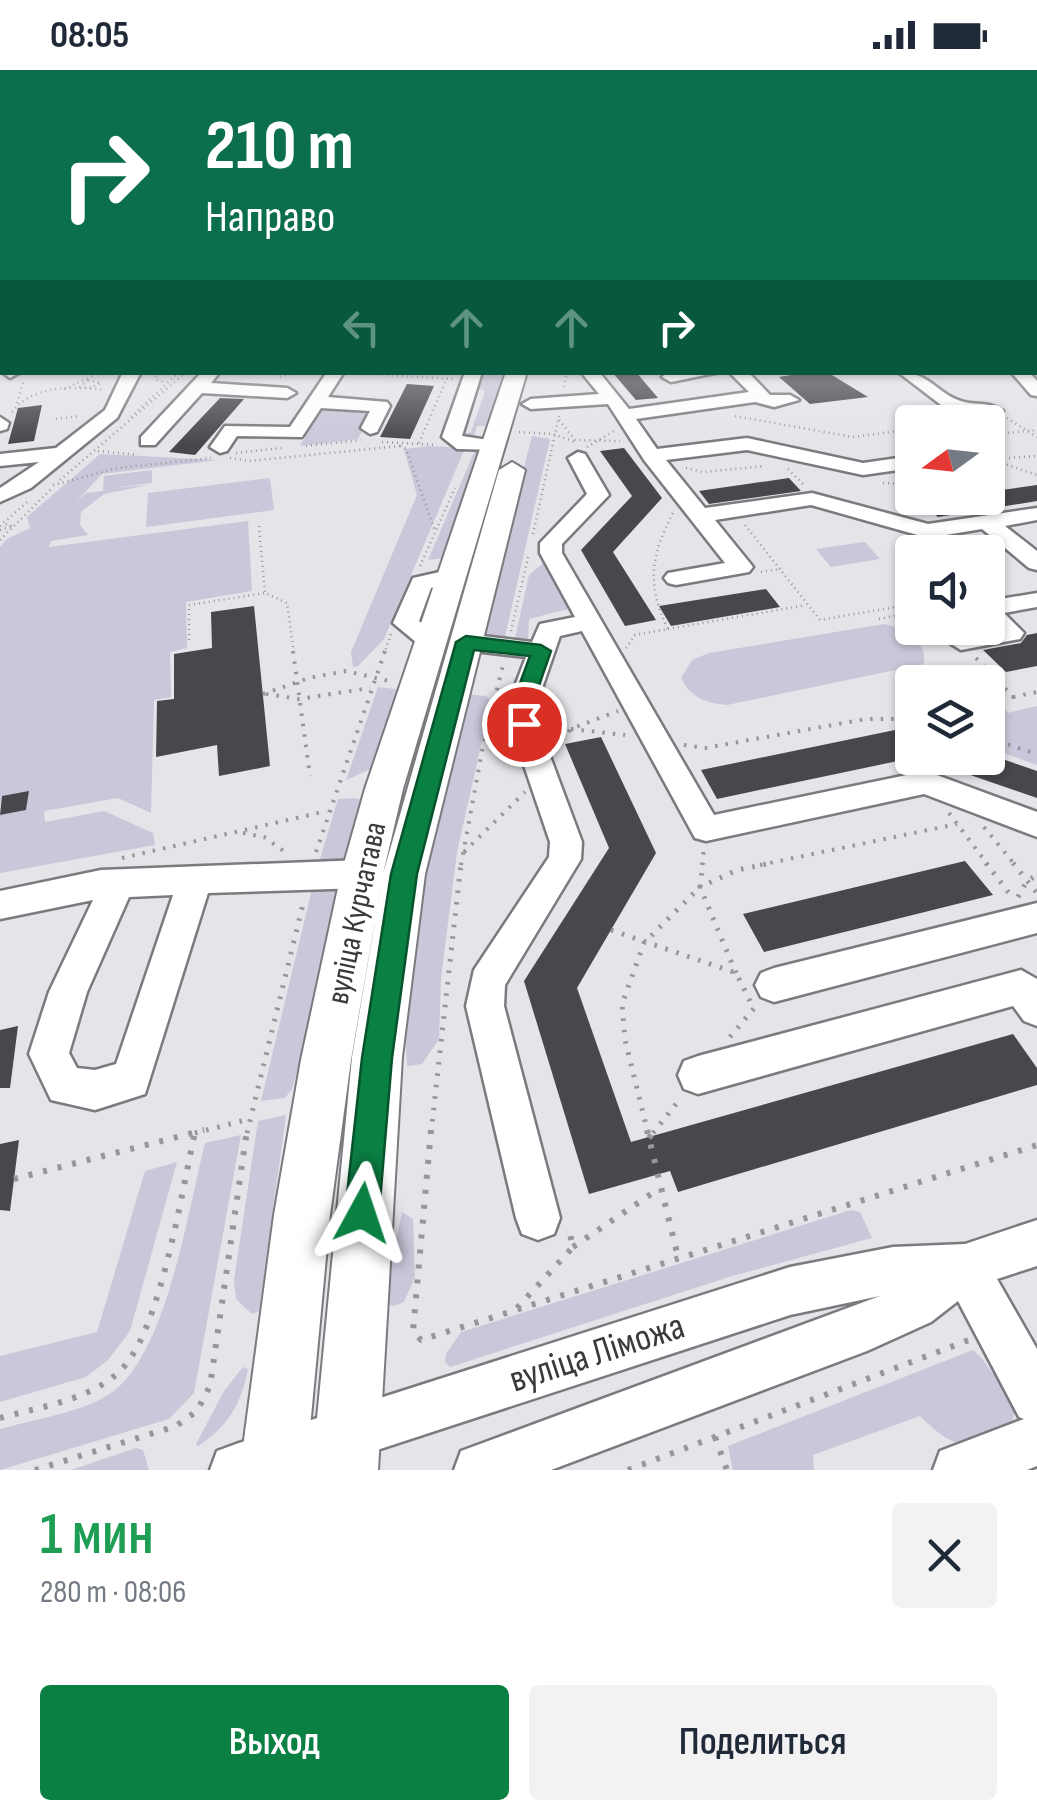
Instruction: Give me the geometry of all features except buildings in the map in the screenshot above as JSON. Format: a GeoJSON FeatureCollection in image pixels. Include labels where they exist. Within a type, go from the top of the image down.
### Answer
{"type":"FeatureCollection","features":[{"type":"Feature","properties":{"kind":"main road","name":"вуліца Курчатава"},"geometry":{"type":"LineString","coordinates":[[486,646],[453,576],[516,375]]}},
{"type":"Feature","properties":{"kind":"main road","name":"вуліца Курчатава"},"geometry":{"type":"LineString","coordinates":[[346,1452],[377,1058],[401,892],[425,786],[486,646],[465,534],[550,410],[540,375]]}},
{"type":"Feature","properties":{"kind":"main road","name":"вуліца Курчатава"},"geometry":{"type":"LineString","coordinates":[[261,1465],[302,1216],[336,874],[486,646]]}},
{"type":"Feature","properties":{"kind":"street"},"geometry":{"type":"LineString","coordinates":[[0,496],[24,484],[111,414],[118,406],[121,385],[130,375]]}},
{"type":"Feature","properties":{"kind":"street"},"geometry":{"type":"LineString","coordinates":[[220,447],[232,430],[295,433],[334,375]]}},
{"type":"Feature","properties":{"kind":"street"},"geometry":{"type":"LineString","coordinates":[[591,375],[741,567],[676,578]]}},
{"type":"Feature","properties":{"kind":"street"},"geometry":{"type":"LineString","coordinates":[[671,377],[687,375]]}},
{"type":"Feature","properties":{"kind":"street"},"geometry":{"type":"LineString","coordinates":[[740,375],[762,394],[758,398]]}},
{"type":"Feature","properties":{"kind":"street"},"geometry":{"type":"LineString","coordinates":[[909,375],[942,405]]}},
{"type":"Feature","properties":{"kind":"street"},"geometry":{"type":"LineString","coordinates":[[462,377],[452,437],[457,443],[494,446]]}},
{"type":"Feature","properties":{"kind":"street"},"geometry":{"type":"LineString","coordinates":[[148,441],[192,380],[290,380]]}},
{"type":"Feature","properties":{"kind":"street"},"geometry":{"type":"LineString","coordinates":[[550,410],[621,412],[758,398],[790,400]]}},
{"type":"Feature","properties":{"kind":"street"},"geometry":{"type":"LineString","coordinates":[[318,402],[381,406],[371,434]]}},
{"type":"Feature","properties":{"kind":"street"},"geometry":{"type":"LineString","coordinates":[[646,449],[747,444],[863,469],[895,464]]}},
{"type":"Feature","properties":{"kind":"street"},"geometry":{"type":"LineString","coordinates":[[579,450],[598,495],[551,543],[551,553],[603,629],[636,704],[706,829],[926,782],[1037,825]]}},
{"type":"Feature","properties":{"kind":"street"},"geometry":{"type":"LineString","coordinates":[[0,460],[60,454]]}},
{"type":"Feature","properties":{"kind":"street"},"geometry":{"type":"LineString","coordinates":[[700,515],[812,499],[928,531],[1037,514]]}},
{"type":"Feature","properties":{"kind":"street"},"geometry":{"type":"LineString","coordinates":[[988,522],[1037,563]]}},
{"type":"Feature","properties":{"kind":"street"},"geometry":{"type":"LineString","coordinates":[[1005,607],[1037,600]]}},
{"type":"Feature","properties":{"kind":"street"},"geometry":{"type":"LineString","coordinates":[[550,1214],[486,1006],[488,982],[565,859],[566,842],[524,724],[526,694],[486,646],[549,630],[603,629]]}},
{"type":"Feature","properties":{"kind":"street"},"geometry":{"type":"LineString","coordinates":[[0,905],[116,871],[196,880],[336,874]]}},
{"type":"Feature","properties":{"kind":"street"},"geometry":{"type":"LineString","coordinates":[[116,871],[68,992],[49,1054],[65,1086],[95,1090],[131,1080],[196,880]]}},
{"type":"Feature","properties":{"kind":"street"},"geometry":{"type":"LineString","coordinates":[[764,997],[1026,910]]}},
{"type":"Feature","properties":{"kind":"street"},"geometry":{"type":"LineString","coordinates":[[698,1076],[1021,987],[1037,1009]]}},
{"type":"Feature","properties":{"kind":"street","name":"вуліца Ліможа"},"geometry":{"type":"LineString","coordinates":[[261,1465],[346,1452],[790,1291],[893,1270],[965,1267],[1037,1242]]}},
{"type":"Feature","properties":{"kind":"street"},"geometry":{"type":"LineString","coordinates":[[965,1267],[1037,1399]]}},
{"type":"Feature","properties":{"kind":"street","name":"вуліца Ліможа"},"geometry":{"type":"LineString","coordinates":[[480,1470],[850,1334],[914,1304],[965,1267]]}},
{"type":"Feature","properties":{"kind":"street"},"geometry":{"type":"LineString","coordinates":[[959,1470],[1037,1440]]}},
{"type":"Feature","properties":{"kind":"path"},"geometry":{"type":"LineString","coordinates":[[55,392],[98,375]]}},
{"type":"Feature","properties":{"kind":"path"},"geometry":{"type":"LineString","coordinates":[[158,375],[157,381],[192,380]]}},
{"type":"Feature","properties":{"kind":"path"},"geometry":{"type":"LineString","coordinates":[[169,375],[175,376]]}},
{"type":"Feature","properties":{"kind":"path"},"geometry":{"type":"LineString","coordinates":[[416,375],[462,377]]}},
{"type":"Feature","properties":{"kind":"path"},"geometry":{"type":"LineString","coordinates":[[567,375],[550,410],[554,434],[486,646],[413,1331],[421,1340],[1037,1145]]}},
{"type":"Feature","properties":{"kind":"path"},"geometry":{"type":"LineString","coordinates":[[15,377],[40,394]]}},
{"type":"Feature","properties":{"kind":"path"},"geometry":{"type":"LineString","coordinates":[[15,377],[17,402]]}},
{"type":"Feature","properties":{"kind":"path"},"geometry":{"type":"LineString","coordinates":[[418,444],[447,378]]}},
{"type":"Feature","properties":{"kind":"path"},"geometry":{"type":"LineString","coordinates":[[3,423],[17,402],[101,382],[82,382]]}},
{"type":"Feature","properties":{"kind":"path"},"geometry":{"type":"LineString","coordinates":[[82,382],[80,386],[112,395]]}},
{"type":"Feature","properties":{"kind":"path"},"geometry":{"type":"LineString","coordinates":[[0,540],[55,484],[176,382]]}},
{"type":"Feature","properties":{"kind":"path"},"geometry":{"type":"LineString","coordinates":[[145,404],[151,405]]}},
{"type":"Feature","properties":{"kind":"path"},"geometry":{"type":"LineString","coordinates":[[550,410],[579,450]]}},
{"type":"Feature","properties":{"kind":"path"},"geometry":{"type":"LineString","coordinates":[[579,450],[598,440],[621,412]]}},
{"type":"Feature","properties":{"kind":"path"},"geometry":{"type":"LineString","coordinates":[[727,415],[853,437],[895,431]]}},
{"type":"Feature","properties":{"kind":"path"},"geometry":{"type":"LineString","coordinates":[[56,419],[87,416]]}},
{"type":"Feature","properties":{"kind":"path"},"geometry":{"type":"LineString","coordinates":[[1005,417],[1037,437]]}},
{"type":"Feature","properties":{"kind":"path"},"geometry":{"type":"LineString","coordinates":[[1005,432],[1037,430]]}},
{"type":"Feature","properties":{"kind":"path"},"geometry":{"type":"LineString","coordinates":[[371,434],[406,449],[465,534]]}},
{"type":"Feature","properties":{"kind":"path"},"geometry":{"type":"LineString","coordinates":[[554,434],[579,450]]}},
{"type":"Feature","properties":{"kind":"path"},"geometry":{"type":"LineString","coordinates":[[853,437],[857,448]]}},
{"type":"Feature","properties":{"kind":"path"},"geometry":{"type":"LineString","coordinates":[[579,450],[598,440],[646,449]]}},
{"type":"Feature","properties":{"kind":"path"},"geometry":{"type":"LineString","coordinates":[[391,442],[431,444]]}},
{"type":"Feature","properties":{"kind":"path"},"geometry":{"type":"LineString","coordinates":[[98,451],[129,454]]}},
{"type":"Feature","properties":{"kind":"path"},"geometry":{"type":"LineString","coordinates":[[1005,458],[1037,456]]}},
{"type":"Feature","properties":{"kind":"path"},"geometry":{"type":"LineString","coordinates":[[798,466],[784,464],[813,494]]}},
{"type":"Feature","properties":{"kind":"path"},"geometry":{"type":"LineString","coordinates":[[685,468],[703,472],[773,465]]}},
{"type":"Feature","properties":{"kind":"path"},"geometry":{"type":"LineString","coordinates":[[1005,466],[1037,475]]}},
{"type":"Feature","properties":{"kind":"path"},"geometry":{"type":"LineString","coordinates":[[1005,469],[1009,468]]}},
{"type":"Feature","properties":{"kind":"path"},"geometry":{"type":"LineString","coordinates":[[458,481],[465,534]]}},
{"type":"Feature","properties":{"kind":"path"},"geometry":{"type":"LineString","coordinates":[[883,482],[895,485]]}},
{"type":"Feature","properties":{"kind":"path"},"geometry":{"type":"LineString","coordinates":[[733,510],[820,620],[895,607]]}},
{"type":"Feature","properties":{"kind":"path"},"geometry":{"type":"LineString","coordinates":[[922,515],[926,523]]}},
{"type":"Feature","properties":{"kind":"path"},"geometry":{"type":"LineString","coordinates":[[0,528],[10,524],[12,528]]}},
{"type":"Feature","properties":{"kind":"path"},"geometry":{"type":"LineString","coordinates":[[259,526],[266,593]]}},
{"type":"Feature","properties":{"kind":"path"},"geometry":{"type":"LineString","coordinates":[[420,566],[465,534]]}},
{"type":"Feature","properties":{"kind":"path"},"geometry":{"type":"LineString","coordinates":[[188,640],[189,604],[266,593],[287,604],[310,776]]}},
{"type":"Feature","properties":{"kind":"path"},"geometry":{"type":"LineString","coordinates":[[668,629],[808,605]]}},
{"type":"Feature","properties":{"kind":"path"},"geometry":{"type":"LineString","coordinates":[[879,618],[895,615]]}},
{"type":"Feature","properties":{"kind":"path"},"geometry":{"type":"LineString","coordinates":[[603,629],[624,652]]}},
{"type":"Feature","properties":{"kind":"path"},"geometry":{"type":"LineString","coordinates":[[35,1470],[176,1426],[197,1411],[210,1386],[248,1119],[336,874],[327,811],[391,635]]}},
{"type":"Feature","properties":{"kind":"path"},"geometry":{"type":"LineString","coordinates":[[965,645],[1013,697]]}},
{"type":"Feature","properties":{"kind":"path"},"geometry":{"type":"LineString","coordinates":[[353,672],[371,684],[300,699],[263,694],[298,682],[353,672]]}},
{"type":"Feature","properties":{"kind":"path"},"geometry":{"type":"LineString","coordinates":[[1005,699],[1037,692]]}},
{"type":"Feature","properties":{"kind":"path"},"geometry":{"type":"LineString","coordinates":[[464,852],[540,774],[571,729],[636,704]]}},
{"type":"Feature","properties":{"kind":"path"},"geometry":{"type":"LineString","coordinates":[[571,729],[610,731],[705,748],[866,719],[895,719]]}},
{"type":"Feature","properties":{"kind":"path"},"geometry":{"type":"LineString","coordinates":[[1005,744],[1037,754]]}},
{"type":"Feature","properties":{"kind":"path"},"geometry":{"type":"LineString","coordinates":[[926,782],[1026,910]]}},
{"type":"Feature","properties":{"kind":"path"},"geometry":{"type":"LineString","coordinates":[[116,871],[240,832],[327,811]]}},
{"type":"Feature","properties":{"kind":"path"},"geometry":{"type":"LineString","coordinates":[[678,1258],[625,1040],[622,1004],[644,944],[700,887],[737,870],[957,824]]}},
{"type":"Feature","properties":{"kind":"path"},"geometry":{"type":"LineString","coordinates":[[706,829],[700,887],[736,973]]}},
{"type":"Feature","properties":{"kind":"path"},"geometry":{"type":"LineString","coordinates":[[240,832],[279,845],[336,874]]}},
{"type":"Feature","properties":{"kind":"path"},"geometry":{"type":"LineString","coordinates":[[611,930],[736,973],[764,997]]}},
{"type":"Feature","properties":{"kind":"path"},"geometry":{"type":"LineString","coordinates":[[14,1179],[248,1119]]}},
{"type":"Feature","properties":{"kind":"path"},"geometry":{"type":"LineString","coordinates":[[0,1418],[84,1393],[124,1367],[144,1332],[195,1132]]}},
{"type":"Feature","properties":{"kind":"path"},"geometry":{"type":"LineString","coordinates":[[514,1310],[574,1247],[662,1187]]}},
{"type":"Feature","properties":{"kind":"path"},"geometry":{"type":"LineString","coordinates":[[550,1214],[574,1247]]}},
{"type":"Feature","properties":{"kind":"path"},"geometry":{"type":"LineString","coordinates":[[628,1470],[971,1339],[985,1347]]}},
{"type":"Feature","properties":{"kind":"path"},"geometry":{"type":"LineString","coordinates":[[715,1437],[727,1470]]}},
{"type":"Feature","properties":{"kind":"shaded area"},"geometry":{"type":"Polygon","coordinates":[[[507,375],[491,426],[477,426],[472,442],[461,440],[461,435],[471,432],[485,391],[478,388],[482,376],[507,375]]]}},
{"type":"Feature","properties":{"kind":"shaded area"},"geometry":{"type":"Polygon","coordinates":[[[321,410],[371,413],[358,439],[300,446],[321,410]]]}},
{"type":"Feature","properties":{"kind":"shaded area"},"geometry":{"type":"Polygon","coordinates":[[[532,436],[550,439],[504,641],[483,637],[482,632],[532,436]]]}},
{"type":"Feature","properties":{"kind":"shaded area"},"geometry":{"type":"Polygon","coordinates":[[[465,448],[384,639],[353,667],[351,652],[417,495],[404,449],[465,448]]]}},
{"type":"Feature","properties":{"kind":"shaded area"},"geometry":{"type":"Polygon","coordinates":[[[475,450],[479,454],[444,558],[428,560],[475,450]]]}},
{"type":"Feature","properties":{"kind":"shaded area"},"geometry":{"type":"Polygon","coordinates":[[[100,454],[218,460],[102,474],[75,503],[86,493],[103,491],[104,476],[152,470],[152,483],[112,488],[149,485],[104,494],[81,512],[80,525],[88,535],[51,541],[49,547],[248,521],[252,591],[186,602],[187,648],[170,652],[171,697],[154,700],[151,813],[118,798],[44,811],[45,822],[104,811],[153,833],[155,845],[0,873],[0,815],[26,810],[29,792],[2,796],[0,805],[0,547],[7,539],[30,528],[27,517],[100,454]]]}},
{"type":"Feature","properties":{"kind":"shaded area"},"geometry":{"type":"Polygon","coordinates":[[[270,478],[274,510],[146,527],[148,493],[270,478]]]}},
{"type":"Feature","properties":{"kind":"shaded area"},"geometry":{"type":"Polygon","coordinates":[[[865,542],[880,559],[831,567],[816,549],[865,542]]]}},
{"type":"Feature","properties":{"kind":"shaded area"},"geometry":{"type":"Polygon","coordinates":[[[548,559],[572,608],[529,619],[528,640],[514,643],[529,575],[548,559]]]}},
{"type":"Feature","properties":{"kind":"shaded area"},"geometry":{"type":"Polygon","coordinates":[[[884,624],[895,627],[895,645],[920,645],[924,664],[895,665],[895,670],[727,705],[700,698],[681,678],[692,660],[709,653],[884,624]]]}},
{"type":"Feature","properties":{"kind":"shaded area"},"geometry":{"type":"Polygon","coordinates":[[[378,687],[403,690],[373,768],[346,780],[378,687]]]}},
{"type":"Feature","properties":{"kind":"shaded area"},"geometry":{"type":"Polygon","coordinates":[[[464,694],[486,696],[491,701],[457,852],[441,978],[439,1039],[422,1064],[407,1066],[408,972],[414,925],[431,832],[464,694]]]}},
{"type":"Feature","properties":{"kind":"shaded area"},"geometry":{"type":"Polygon","coordinates":[[[1037,706],[1037,765],[1005,753],[1005,709],[1008,713],[1037,706]]]}},
{"type":"Feature","properties":{"kind":"shaded area"},"geometry":{"type":"Polygon","coordinates":[[[338,799],[362,800],[351,853],[343,859],[320,859],[338,799]]]}},
{"type":"Feature","properties":{"kind":"shaded area"},"geometry":{"type":"Polygon","coordinates":[[[333,880],[341,890],[292,1089],[285,1098],[261,1101],[314,881],[333,880]]]}},
{"type":"Feature","properties":{"kind":"shaded area"},"geometry":{"type":"Polygon","coordinates":[[[286,1115],[259,1311],[252,1314],[236,1299],[234,1280],[258,1121],[286,1115]]]}},
{"type":"Feature","properties":{"kind":"shaded area"},"geometry":{"type":"Polygon","coordinates":[[[241,1135],[194,1393],[169,1419],[0,1470],[0,1429],[86,1406],[111,1393],[130,1374],[147,1347],[173,1278],[205,1143],[241,1135]]]}},
{"type":"Feature","properties":{"kind":"shaded area"},"geometry":{"type":"Polygon","coordinates":[[[177,1162],[130,1331],[108,1360],[86,1377],[0,1402],[0,1356],[97,1332],[145,1171],[177,1162]]]}},
{"type":"Feature","properties":{"kind":"shaded area"},"geometry":{"type":"Polygon","coordinates":[[[851,1210],[860,1212],[872,1238],[729,1277],[450,1367],[445,1362],[461,1332],[851,1210]]]}},
{"type":"Feature","properties":{"kind":"shaded area"},"geometry":{"type":"Polygon","coordinates":[[[402,1212],[413,1219],[415,1277],[404,1302],[394,1306],[385,1303],[384,1296],[402,1212]]]}},
{"type":"Feature","properties":{"kind":"shaded area"},"geometry":{"type":"Polygon","coordinates":[[[973,1350],[1010,1387],[1015,1411],[1011,1427],[962,1443],[944,1437],[920,1416],[813,1455],[814,1470],[733,1470],[728,1446],[973,1350]]]}},
{"type":"Feature","properties":{"kind":"shaded area"},"geometry":{"type":"Polygon","coordinates":[[[243,1367],[248,1369],[232,1414],[198,1446],[224,1391],[243,1367]]]}},
{"type":"Feature","properties":{"kind":"shaded area"},"geometry":{"type":"Polygon","coordinates":[[[136,1448],[143,1450],[149,1470],[71,1470],[136,1448]]]}},
{"type":"Feature","properties":{"kind":"route"},"geometry":{"type":"LineString","coordinates":[[362,1213],[377,1058],[404,874],[466,642],[541,651],[526,694],[524,724]]}}]}
